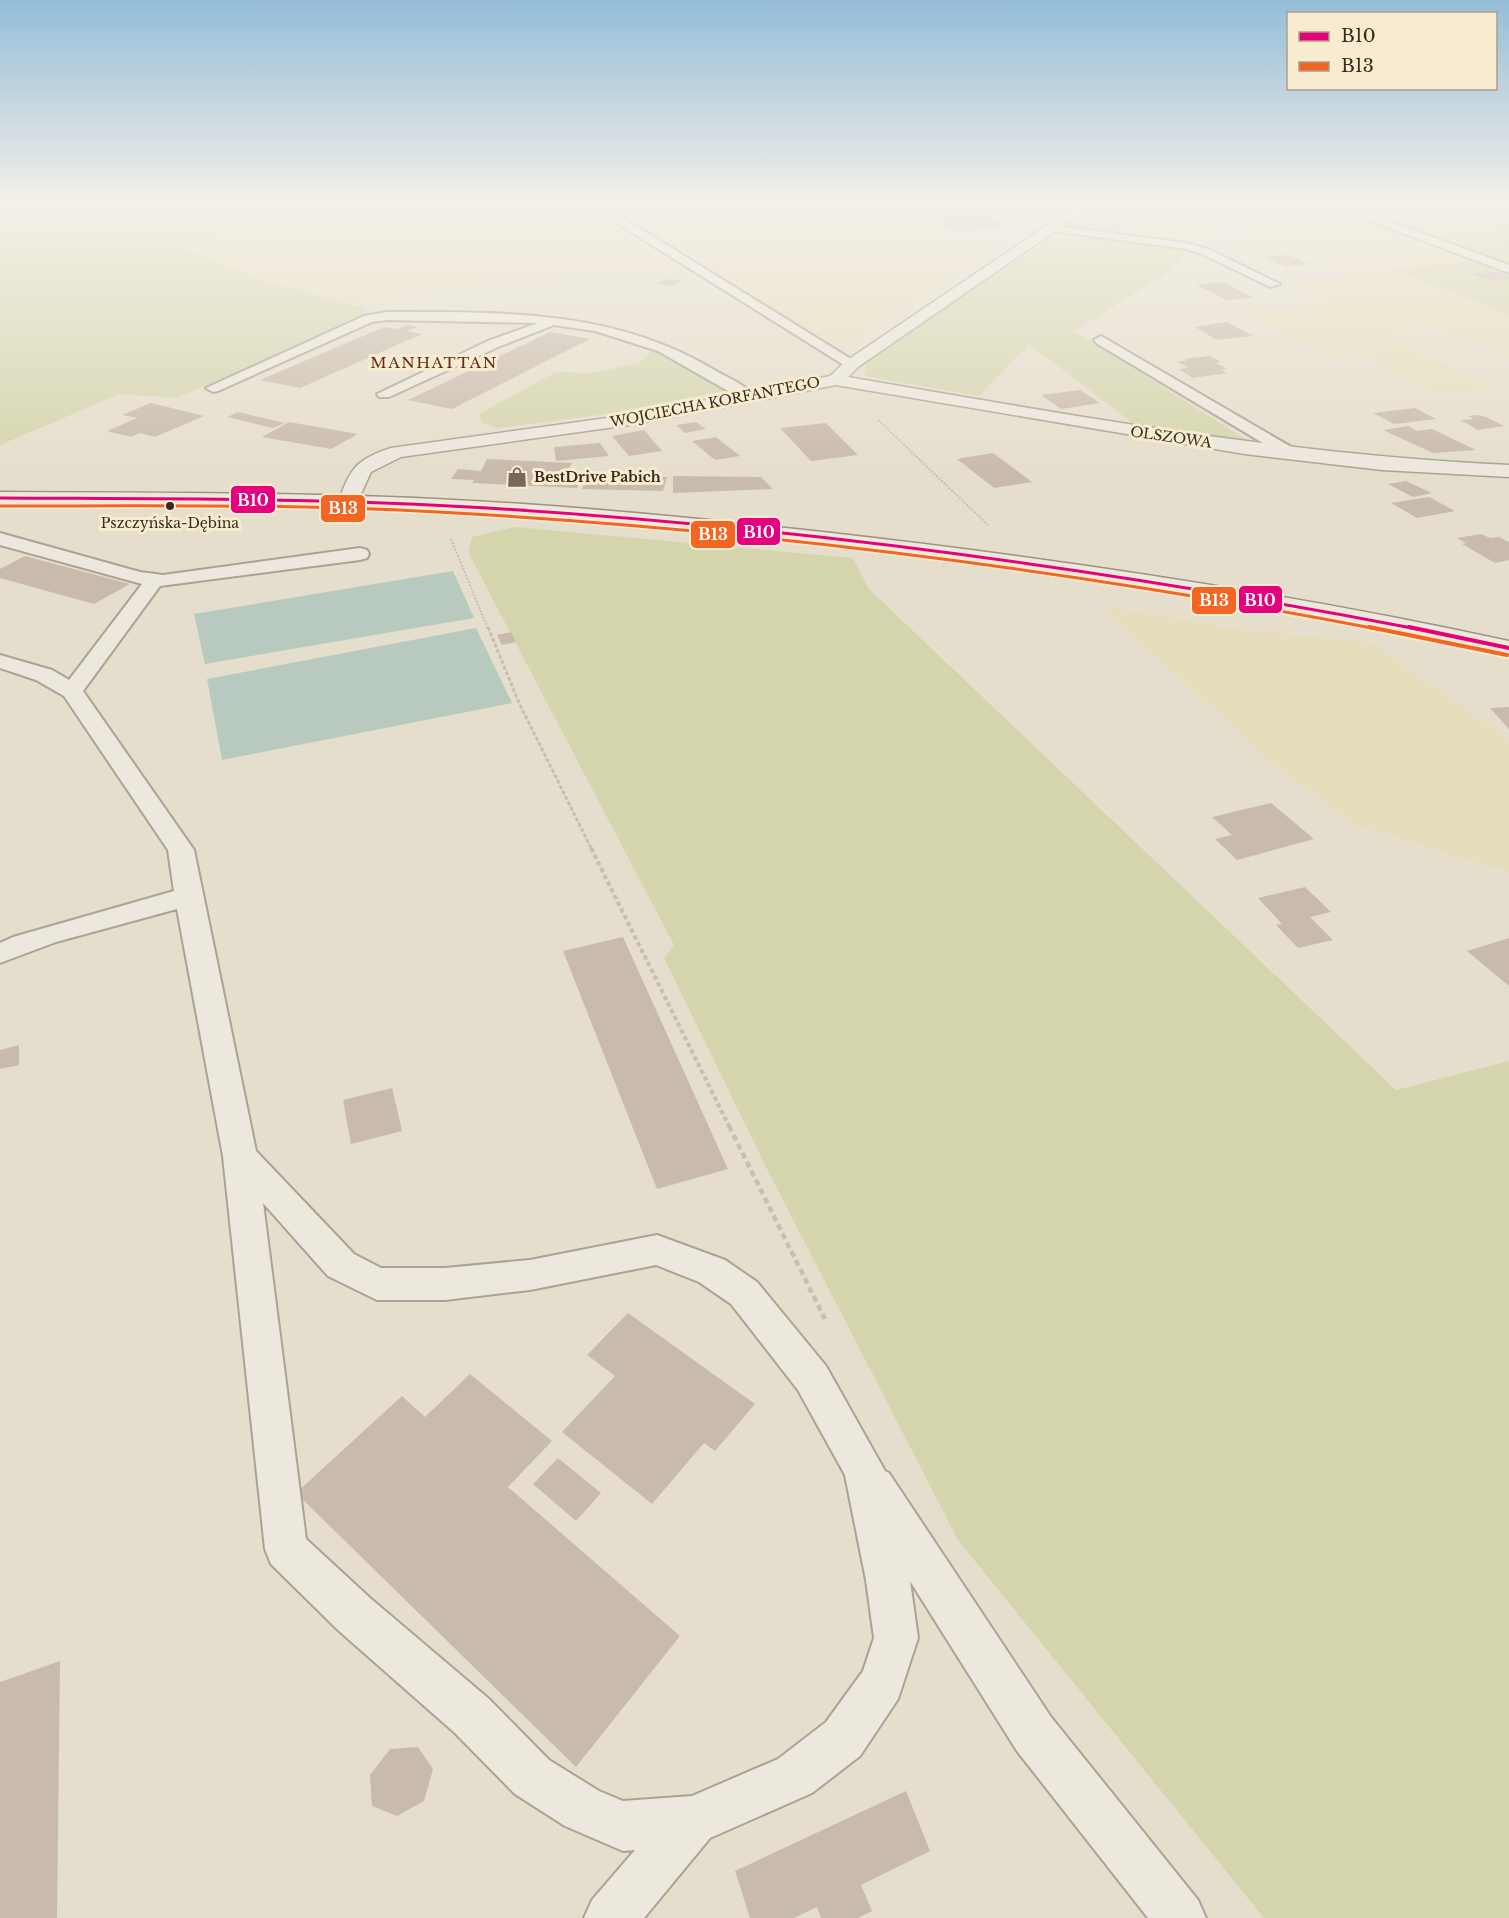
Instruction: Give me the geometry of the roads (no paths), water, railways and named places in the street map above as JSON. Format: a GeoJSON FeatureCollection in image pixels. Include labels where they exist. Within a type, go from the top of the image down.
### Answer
{"type":"FeatureCollection","features":[{"type":"Feature","properties":{"kind":"street","name":"WOJCIECHA KORFANTEGO"},"geometry":{"type":"LineString","coordinates":[[349,501],[358,472],[377,459],[398,452],[636,419],[836,380],[852,364],[956,293]]}},
{"type":"Feature","properties":{"kind":"street","name":"OLSZOWA"},"geometry":{"type":"LineString","coordinates":[[836,380],[1123,429],[1292,454],[1384,464],[1509,471]]}},
{"type":"Feature","properties":{"kind":"street"},"geometry":{"type":"LineString","coordinates":[[0,498],[349,501],[639,519],[1023,563],[1290,604],[1509,648]]}},
{"type":"Feature","properties":{"kind":"lane"},"geometry":{"type":"LineString","coordinates":[[736,293],[852,364]]}},
{"type":"Feature","properties":{"kind":"lane"},"geometry":{"type":"LineString","coordinates":[[213,388],[378,318],[546,318],[585,324],[664,348],[747,396]]}},
{"type":"Feature","properties":{"kind":"lane"},"geometry":{"type":"LineString","coordinates":[[384,394],[493,344],[560,320]]}},
{"type":"Feature","properties":{"kind":"lane"},"geometry":{"type":"LineString","coordinates":[[1101,340],[1292,454]]}},
{"type":"Feature","properties":{"kind":"lane"},"geometry":{"type":"LineString","coordinates":[[0,539],[139,578],[155,580],[198,577],[360,554]]}},
{"type":"Feature","properties":{"kind":"lane"},"geometry":{"type":"LineString","coordinates":[[72,691],[155,580]]}},
{"type":"Feature","properties":{"kind":"lane"},"geometry":{"type":"LineString","coordinates":[[0,661],[44,675],[72,691],[182,850],[240,1156],[286,1549],[354,1614],[472,1716],[532,1777],[582,1809],[624,1826],[693,1821],[795,1776],[843,1739],[882,1683],[896,1638],[888,1580],[864,1470]]}},
{"type":"Feature","properties":{"kind":"lane"},"geometry":{"type":"LineString","coordinates":[[0,954],[59,932],[157,908],[189,895]]}},
{"type":"Feature","properties":{"kind":"lane"},"geometry":{"type":"LineString","coordinates":[[240,1156],[341,1265],[377,1284],[445,1284],[530,1275],[657,1250],[712,1271],[744,1293],[812,1378],[864,1470],[1034,1734],[1180,1918]]}},
{"type":"Feature","properties":{"kind":"lane"},"geometry":{"type":"LineString","coordinates":[[610,1918],[693,1821]]}},
{"type":"Feature","properties":{"kind":"place","name":"BestDrive Pabich"},"geometry":{"type":"Point","coordinates":[517,477]}},
{"type":"Feature","properties":{"kind":"place","name":"Pszczyńska-Dębina"},"geometry":{"type":"Point","coordinates":[170,506]}},
{"type":"Feature","properties":{"kind":"district","name":"MANHATTAN"},"geometry":{"type":"Point","coordinates":[434,362]}}]}
